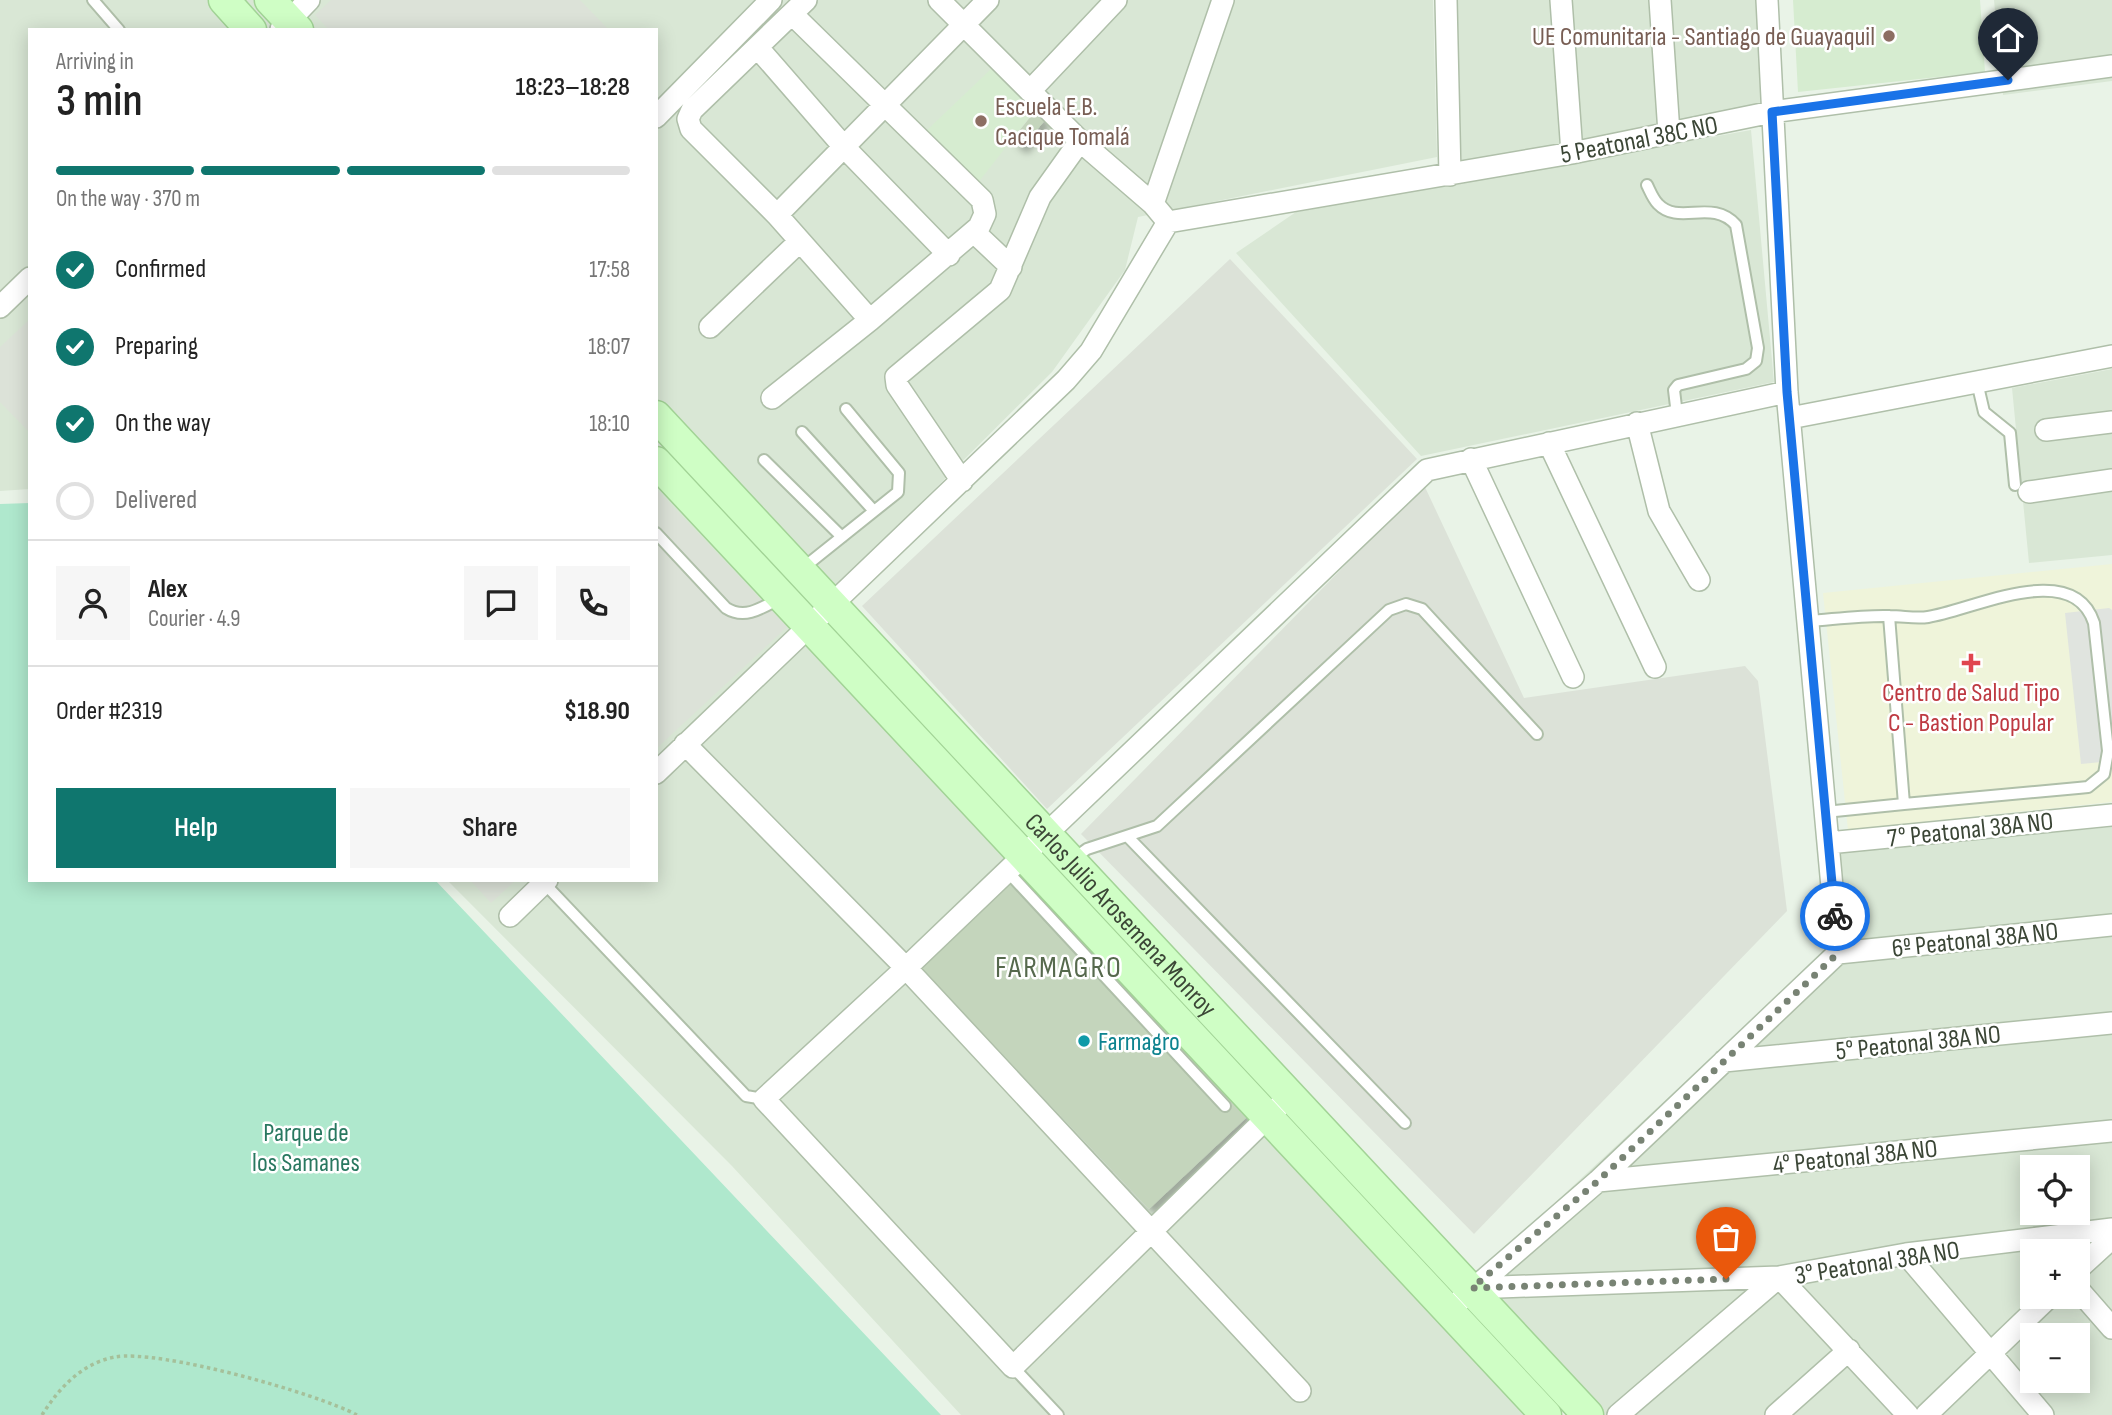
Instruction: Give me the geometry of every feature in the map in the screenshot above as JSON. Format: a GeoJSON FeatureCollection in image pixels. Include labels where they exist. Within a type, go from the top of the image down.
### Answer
{"type":"FeatureCollection","features":[{"type":"Feature","properties":{"kind":"main road"},"geometry":{"type":"LineString","coordinates":[[224,0],[249,28]]}},
{"type":"Feature","properties":{"kind":"main road","name":"Carlos Julio Arosemena Monroy"},"geometry":{"type":"LineString","coordinates":[[658,418],[1588,1415]]}},
{"type":"Feature","properties":{"kind":"main road","name":"Carlos Julio Arosemena Monroy"},"geometry":{"type":"LineString","coordinates":[[658,464],[811,627],[1016,863],[1268,1117],[1546,1415]]}},
{"type":"Feature","properties":{"kind":"street"},"geometry":{"type":"LineString","coordinates":[[658,115],[771,0]]}},
{"type":"Feature","properties":{"kind":"street"},"geometry":{"type":"LineString","coordinates":[[658,771],[1066,380],[1091,351],[1168,222],[1153,204],[1080,141],[939,0]]}},
{"type":"Feature","properties":{"kind":"street"},"geometry":{"type":"LineString","coordinates":[[777,215],[988,0]]}},
{"type":"Feature","properties":{"kind":"street"},"geometry":{"type":"LineString","coordinates":[[1030,91],[1116,0]]}},
{"type":"Feature","properties":{"kind":"street"},"geometry":{"type":"LineString","coordinates":[[1153,204],[1223,0]]}},
{"type":"Feature","properties":{"kind":"street"},"geometry":{"type":"LineString","coordinates":[[1446,0],[1450,175]]}},
{"type":"Feature","properties":{"kind":"street"},"geometry":{"type":"LineString","coordinates":[[1561,0],[1572,153]]}},
{"type":"Feature","properties":{"kind":"street"},"geometry":{"type":"LineString","coordinates":[[1660,0],[1669,134]]}},
{"type":"Feature","properties":{"kind":"street"},"geometry":{"type":"LineString","coordinates":[[1449,1310],[1598,1181],[1838,953],[1787,392],[1767,0]]}},
{"type":"Feature","properties":{"kind":"street"},"geometry":{"type":"LineString","coordinates":[[772,398],[870,320],[949,255],[974,232],[985,214],[982,200],[886,106],[799,7],[692,110],[688,119],[691,129],[777,215],[870,320]]}},
{"type":"Feature","properties":{"kind":"street"},"geometry":{"type":"LineString","coordinates":[[758,48],[845,148],[949,255]]}},
{"type":"Feature","properties":{"kind":"street","name":"5 Peatonal 38C NO"},"geometry":{"type":"LineString","coordinates":[[1168,222],[1572,153],[1772,112],[2112,66]]}},
{"type":"Feature","properties":{"kind":"street"},"geometry":{"type":"LineString","coordinates":[[962,481],[897,385],[896,377],[1000,290],[1040,197],[1080,141]]}},
{"type":"Feature","properties":{"kind":"street"},"geometry":{"type":"LineString","coordinates":[[974,232],[1011,267]]}},
{"type":"Feature","properties":{"kind":"street"},"geometry":{"type":"LineString","coordinates":[[710,327],[800,241]]}},
{"type":"Feature","properties":{"kind":"street"},"geometry":{"type":"LineString","coordinates":[[0,307],[28,280]]}},
{"type":"Feature","properties":{"kind":"street"},"geometry":{"type":"LineString","coordinates":[[1790,418],[2112,356]]}},
{"type":"Feature","properties":{"kind":"street"},"geometry":{"type":"LineString","coordinates":[[1290,1095],[1013,1367],[764,1099],[906,968],[1427,470],[1787,392]]}},
{"type":"Feature","properties":{"kind":"street"},"geometry":{"type":"LineString","coordinates":[[2046,430],[2112,422]]}},
{"type":"Feature","properties":{"kind":"street"},"geometry":{"type":"LineString","coordinates":[[1637,423],[1659,512],[1699,580]]}},
{"type":"Feature","properties":{"kind":"street"},"geometry":{"type":"LineString","coordinates":[[1549,443],[1655,667]]}},
{"type":"Feature","properties":{"kind":"street"},"geometry":{"type":"LineString","coordinates":[[1471,459],[1573,677]]}},
{"type":"Feature","properties":{"kind":"street"},"geometry":{"type":"LineString","coordinates":[[2022,489],[2112,480]]}},
{"type":"Feature","properties":{"kind":"street"},"geometry":{"type":"LineString","coordinates":[[685,744],[906,968],[1300,1391]]}},
{"type":"Feature","properties":{"kind":"street","name":"7° Peatonal 38A NO"},"geometry":{"type":"LineString","coordinates":[[1828,842],[2112,815]]}},
{"type":"Feature","properties":{"kind":"street"},"geometry":{"type":"LineString","coordinates":[[510,916],[545,882]]}},
{"type":"Feature","properties":{"kind":"street","name":"6º Peatonal 38A NO"},"geometry":{"type":"LineString","coordinates":[[1838,953],[2112,925]]}},
{"type":"Feature","properties":{"kind":"street","name":"5° Peatonal 38A NO"},"geometry":{"type":"LineString","coordinates":[[1724,1061],[2112,1023]]}},
{"type":"Feature","properties":{"kind":"street","name":"4° Peatonal 38A NO"},"geometry":{"type":"LineString","coordinates":[[1598,1181],[2112,1131]]}},
{"type":"Feature","properties":{"kind":"street","name":"3° Peatonal 38A NO"},"geometry":{"type":"LineString","coordinates":[[1472,1288],[1779,1277],[1906,1254],[2112,1229]]}},
{"type":"Feature","properties":{"kind":"street"},"geometry":{"type":"LineString","coordinates":[[2090,1258],[2112,1238]]}},
{"type":"Feature","properties":{"kind":"street"},"geometry":{"type":"LineString","coordinates":[[1906,1254],[1988,1354],[2043,1415]]}},
{"type":"Feature","properties":{"kind":"street"},"geometry":{"type":"LineString","coordinates":[[1618,1415],[1779,1277],[1908,1415]]}},
{"type":"Feature","properties":{"kind":"street"},"geometry":{"type":"LineString","coordinates":[[2090,1303],[2112,1328]]}},
{"type":"Feature","properties":{"kind":"street"},"geometry":{"type":"LineString","coordinates":[[1926,1415],[2036,1309]]}},
{"type":"Feature","properties":{"kind":"street"},"geometry":{"type":"LineString","coordinates":[[1776,1415],[1849,1350]]}},
{"type":"Feature","properties":{"kind":"lane"},"geometry":{"type":"LineString","coordinates":[[93,0],[117,28]]}},
{"type":"Feature","properties":{"kind":"lane"},"geometry":{"type":"LineString","coordinates":[[1647,185],[1658,204],[1666,210],[1676,213],[1712,211],[1727,215],[1736,225],[1758,348],[1756,360],[1746,369],[1678,386],[1674,390],[1677,415]]}},
{"type":"Feature","properties":{"kind":"lane"},"geometry":{"type":"LineString","coordinates":[[1977,382],[1984,412],[2010,433],[2022,489]]}},
{"type":"Feature","properties":{"kind":"lane"},"geometry":{"type":"LineString","coordinates":[[800,570],[898,492],[899,473],[846,409]]}},
{"type":"Feature","properties":{"kind":"lane"},"geometry":{"type":"LineString","coordinates":[[802,432],[874,511]]}},
{"type":"Feature","properties":{"kind":"lane"},"geometry":{"type":"LineString","coordinates":[[764,460],[842,537]]}},
{"type":"Feature","properties":{"kind":"lane"},"geometry":{"type":"LineString","coordinates":[[658,535],[726,608],[735,614],[747,614],[782,597]]}},
{"type":"Feature","properties":{"kind":"lane"},"geometry":{"type":"LineString","coordinates":[[1809,621],[1889,616],[1926,618],[2031,592],[2074,595],[2090,609],[2094,623],[2108,751],[2104,774],[2088,787],[1825,812]]}},
{"type":"Feature","properties":{"kind":"lane"},"geometry":{"type":"LineString","coordinates":[[1071,860],[1087,849],[1157,827],[1389,610],[1406,604],[1422,609],[1537,734]]}},
{"type":"Feature","properties":{"kind":"lane"},"geometry":{"type":"LineString","coordinates":[[1889,616],[1904,804]]}},
{"type":"Feature","properties":{"kind":"lane"},"geometry":{"type":"LineString","coordinates":[[1129,838],[1405,1123]]}},
{"type":"Feature","properties":{"kind":"lane"},"geometry":{"type":"LineString","coordinates":[[1016,863],[1225,1107]]}},
{"type":"Feature","properties":{"kind":"lane"},"geometry":{"type":"LineString","coordinates":[[547,882],[746,1096],[764,1099]]}},
{"type":"Feature","properties":{"kind":"lane"},"geometry":{"type":"LineString","coordinates":[[1013,1367],[1058,1415]]}},
{"type":"Feature","properties":{"kind":"path"},"geometry":{"type":"LineString","coordinates":[[42,1415],[53,1399],[84,1368],[116,1357],[169,1361],[285,1387],[357,1415]]}},
{"type":"Feature","properties":{"kind":"shaded area"},"geometry":{"type":"Polygon","coordinates":[[[0,0],[1433,0],[1437,157],[1138,217],[1125,270],[1052,372],[797,626],[1532,1415],[961,1415],[732,1166],[449,882],[658,882],[658,28],[28,28],[28,489],[0,491],[0,0]]]}},
{"type":"Feature","properties":{"kind":"shaded area"},"geometry":{"type":"Polygon","coordinates":[[[331,0],[580,0],[607,28],[327,28],[315,15],[331,0]]]}},
{"type":"Feature","properties":{"kind":"shaded area"},"geometry":{"type":"Polygon","coordinates":[[[1457,0],[1773,0],[1780,119],[1585,160],[1751,130],[1774,382],[1421,456],[1236,253],[1296,212],[1462,182],[1457,0]]]}},
{"type":"Feature","properties":{"kind":"shaded area","name":"UE Comunitaria - Santiago de Guayaquil"},"geometry":{"type":"Polygon","coordinates":[[[1793,0],[1980,0],[1985,72],[1798,92],[1793,0]]]}},
{"type":"Feature","properties":{"kind":"shaded area"},"geometry":{"type":"Polygon","coordinates":[[[1994,0],[2112,0],[2112,81],[2003,95],[1994,0]]]}},
{"type":"Feature","properties":{"kind":"shaded area","name":"Escuela E.B. Cacique Tomalá"},"geometry":{"type":"Polygon","coordinates":[[[991,69],[1035,110],[977,184],[924,133],[991,69]]]}},
{"type":"Feature","properties":{"kind":"shaded area"},"geometry":{"type":"Polygon","coordinates":[[[1230,259],[1417,459],[1047,809],[862,606],[1230,259]]]}},
{"type":"Feature","properties":{"kind":"shaded area"},"geometry":{"type":"Polygon","coordinates":[[[28,321],[28,431],[0,402],[0,347],[28,321]]]}},
{"type":"Feature","properties":{"kind":"shaded area"},"geometry":{"type":"Polygon","coordinates":[[[2112,369],[2112,555],[2029,563],[2012,388],[2112,369]]]}},
{"type":"Feature","properties":{"kind":"shaded area"},"geometry":{"type":"Polygon","coordinates":[[[1424,485],[1524,698],[1745,666],[1758,681],[1787,911],[1474,1234],[1081,834],[1424,485]]]}},
{"type":"Feature","properties":{"kind":"shaded area"},"geometry":{"type":"Polygon","coordinates":[[[658,491],[787,627],[658,747],[658,491]]]}},
{"type":"Feature","properties":{"kind":"shaded area","name":"Centro de Salud Tipo C - Bastion Popular"},"geometry":{"type":"Polygon","coordinates":[[[2112,564],[2112,802],[1848,830],[1823,593],[2112,564]]]}},
{"type":"Feature","properties":{"kind":"shaded area"},"geometry":{"type":"Polygon","coordinates":[[[2109,608],[2112,610],[2112,761],[2081,764],[2065,613],[2109,608]]]}},
{"type":"Feature","properties":{"kind":"shaded area"},"geometry":{"type":"Polygon","coordinates":[[[2112,827],[2112,1415],[1575,1415],[1460,1291],[1826,951],[1821,854],[2112,827]]]}},
{"type":"Feature","properties":{"kind":"shaded area"},"geometry":{"type":"Polygon","coordinates":[[[472,882],[514,882],[491,903],[472,882]]]}},
{"type":"Feature","properties":{"kind":"green space","name":"Parque de los Samanes"},"geometry":{"type":"Polygon","coordinates":[[[28,503],[28,882],[437,882],[941,1415],[0,1415],[0,504],[28,503]]]}},
{"type":"Feature","properties":{"kind":"building"},"geometry":{"type":"Polygon","coordinates":[[[1036,110],[1045,120],[1022,148],[1011,141],[1036,110]]]}},
{"type":"Feature","properties":{"kind":"building","name":"Farmagro"},"geometry":{"type":"Polygon","coordinates":[[[1019,869],[1248,1116],[1149,1209],[919,967],[1019,869]]]}},
{"type":"Feature","properties":{"kind":"way so far"},"geometry":{"type":"LineString","coordinates":[[1726,1279],[1472,1288],[1598,1181],[1838,953],[1835,916]]}},
{"type":"Feature","properties":{"kind":"place","name":"UE Comunitaria - Santiago de Guayaquil"},"geometry":{"type":"Point","coordinates":[1889,36]}},
{"type":"Feature","properties":{"kind":"place","name":"Escuela E.B. Cacique Tomalá"},"geometry":{"type":"Point","coordinates":[981,121]}},
{"type":"Feature","properties":{"kind":"place","name":"Centro de Salud Tipo C - Bastion Popular"},"geometry":{"type":"Point","coordinates":[1971,663]}},
{"type":"Feature","properties":{"kind":"place","name":"Farmagro"},"geometry":{"type":"Point","coordinates":[1084,1041]}},
{"type":"Feature","properties":{"kind":"district","name":"FARMAGRO"},"geometry":{"type":"Point","coordinates":[1059,967]}},
{"type":"Feature","properties":{"kind":"route"},"geometry":{"type":"LineString","coordinates":[[1835,916],[1787,392],[1772,112],[2008,80]]}}]}
